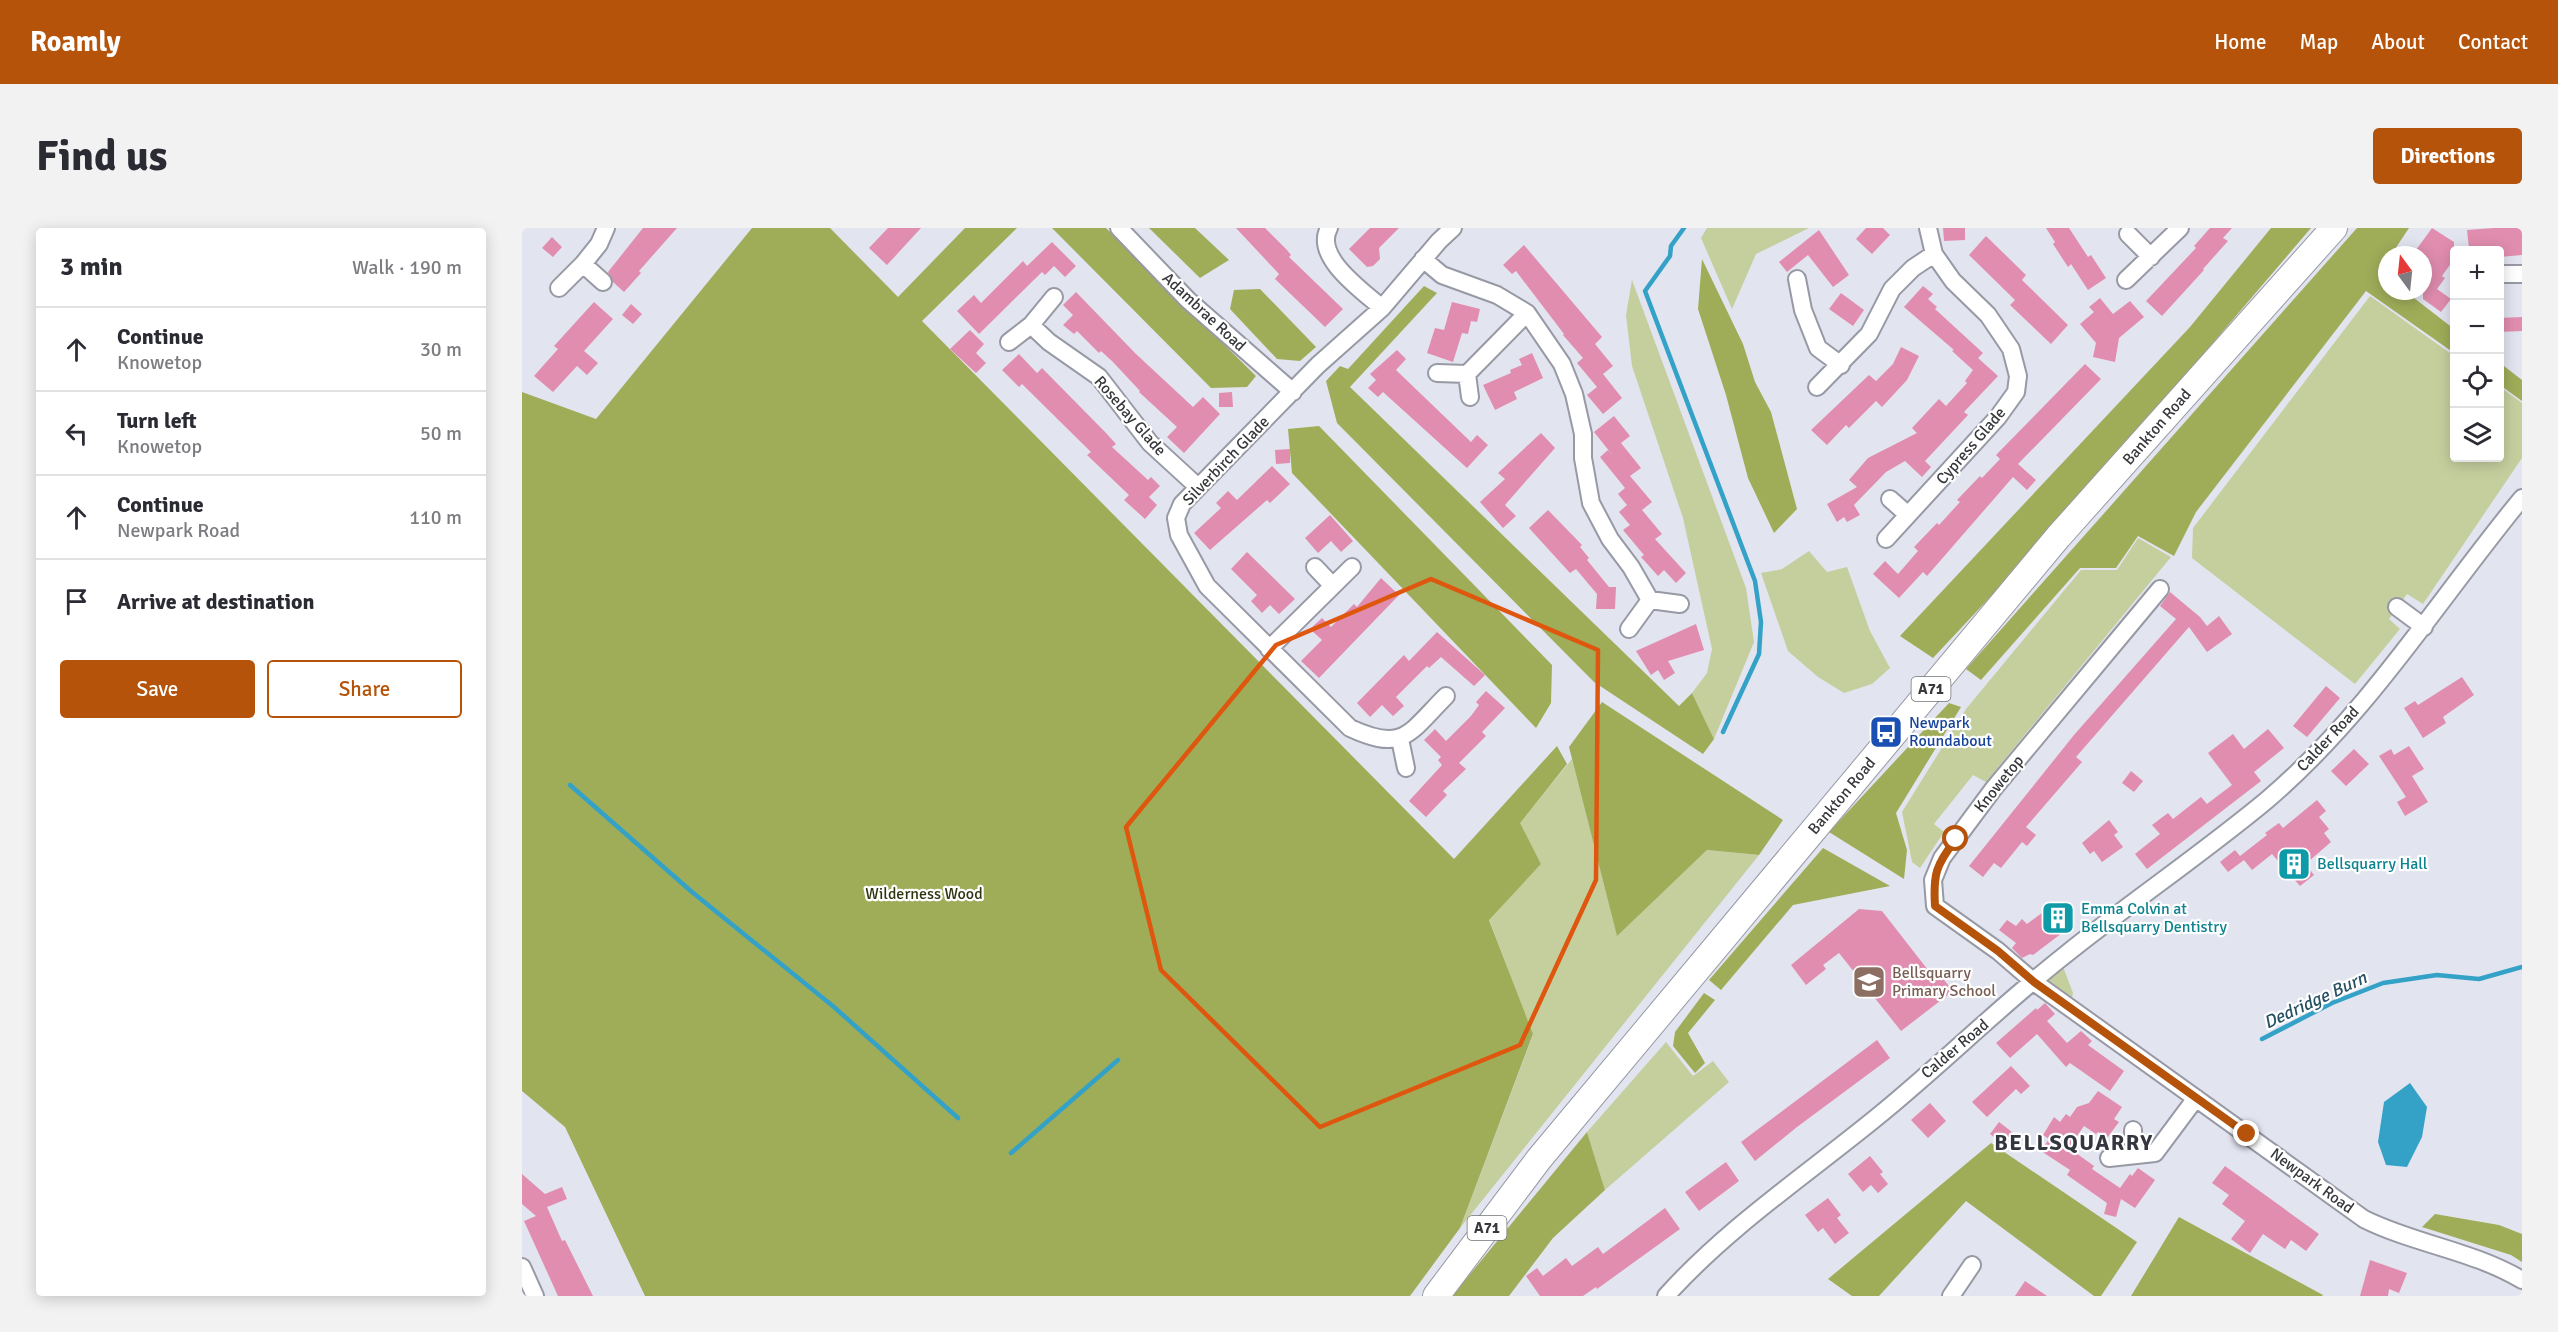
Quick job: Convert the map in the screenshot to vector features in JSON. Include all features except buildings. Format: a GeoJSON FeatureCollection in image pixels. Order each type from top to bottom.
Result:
{"type":"FeatureCollection","features":[{"type":"Feature","properties":{"kind":"main road","name":"Bankton Road"},"geometry":{"type":"LineString","coordinates":[[1436,1296],[1539,1160],[2051,545],[2334,228]]}},
{"type":"Feature","properties":{"kind":"street"},"geometry":{"type":"LineString","coordinates":[[559,288],[599,244],[606,228]]}},
{"type":"Feature","properties":{"kind":"street","name":"Adambrae Road"},"geometry":{"type":"LineString","coordinates":[[1119,228],[1188,300],[1293,392]]}},
{"type":"Feature","properties":{"kind":"street"},"geometry":{"type":"LineString","coordinates":[[1329,228],[1325,243],[1329,255],[1338,267],[1382,308]]}},
{"type":"Feature","properties":{"kind":"street","name":"Silverbirch Glade"},"geometry":{"type":"LineString","coordinates":[[1400,739],[1372,738],[1350,728],[1269,649],[1207,586],[1179,535],[1176,518],[1182,504],[1198,487],[1318,365],[1382,308],[1453,228]]}},
{"type":"Feature","properties":{"kind":"street","name":"Cypress Glade"},"geometry":{"type":"LineString","coordinates":[[1886,539],[1998,417],[2016,392],[2018,376],[2011,349],[1988,315],[1953,281],[1934,254],[1928,228]]}},
{"type":"Feature","properties":{"kind":"street"},"geometry":{"type":"LineString","coordinates":[[2126,280],[2180,228]]}},
{"type":"Feature","properties":{"kind":"street"},"geometry":{"type":"LineString","coordinates":[[2128,234],[2151,257]]}},
{"type":"Feature","properties":{"kind":"street"},"geometry":{"type":"LineString","coordinates":[[1817,387],[1869,334],[1892,289],[1913,268],[1934,254]]}},
{"type":"Feature","properties":{"kind":"street"},"geometry":{"type":"LineString","coordinates":[[1423,260],[1442,275],[1497,295],[1527,313],[1562,364],[1574,394],[1583,434],[1583,458],[1591,503],[1610,539],[1631,567],[1650,600]]}},
{"type":"Feature","properties":{"kind":"street"},"geometry":{"type":"LineString","coordinates":[[583,264],[603,282]]}},
{"type":"Feature","properties":{"kind":"street"},"geometry":{"type":"LineString","coordinates":[[2504,274],[2522,274]]}},
{"type":"Feature","properties":{"kind":"street"},"geometry":{"type":"LineString","coordinates":[[1797,279],[1803,310],[1818,348],[1841,365]]}},
{"type":"Feature","properties":{"kind":"street"},"geometry":{"type":"LineString","coordinates":[[1009,342],[1031,325],[1054,297]]}},
{"type":"Feature","properties":{"kind":"street"},"geometry":{"type":"LineString","coordinates":[[1437,373],[1467,374],[1527,313]]}},
{"type":"Feature","properties":{"kind":"street","name":"Rosebay Glade"},"geometry":{"type":"LineString","coordinates":[[1031,325],[1048,342],[1099,377],[1150,443],[1198,487]]}},
{"type":"Feature","properties":{"kind":"street"},"geometry":{"type":"LineString","coordinates":[[1467,374],[1470,397]]}},
{"type":"Feature","properties":{"kind":"street","name":"Calder Road"},"geometry":{"type":"LineString","coordinates":[[1666,1296],[1705,1255],[1881,1114],[2063,956],[2275,792],[2307,762],[2370,694],[2522,498]]}},
{"type":"Feature","properties":{"kind":"street"},"geometry":{"type":"LineString","coordinates":[[1890,500],[1908,515]]}},
{"type":"Feature","properties":{"kind":"street"},"geometry":{"type":"LineString","coordinates":[[1315,567],[1332,585]]}},
{"type":"Feature","properties":{"kind":"street"},"geometry":{"type":"LineString","coordinates":[[1269,649],[1352,567]]}},
{"type":"Feature","properties":{"kind":"street","name":"Knowetop"},"geometry":{"type":"LineString","coordinates":[[2034,982],[1998,951],[1935,906],[1933,880],[1942,858],[1994,788],[2120,629],[2160,589]]}},
{"type":"Feature","properties":{"kind":"street"},"geometry":{"type":"LineString","coordinates":[[1650,600],[1680,604]]}},
{"type":"Feature","properties":{"kind":"street"},"geometry":{"type":"LineString","coordinates":[[1629,629],[1650,600]]}},
{"type":"Feature","properties":{"kind":"street"},"geometry":{"type":"LineString","coordinates":[[2397,607],[2424,627]]}},
{"type":"Feature","properties":{"kind":"street"},"geometry":{"type":"LineString","coordinates":[[1406,768],[1400,739],[1446,696]]}},
{"type":"Feature","properties":{"kind":"street","name":"Newpark Road"},"geometry":{"type":"LineString","coordinates":[[2034,982],[2364,1219],[2391,1232],[2503,1268],[2522,1280]]}},
{"type":"Feature","properties":{"kind":"street"},"geometry":{"type":"LineString","coordinates":[[2109,1158],[2155,1153],[2196,1098]]}},
{"type":"Feature","properties":{"kind":"street"},"geometry":{"type":"LineString","coordinates":[[2133,1131],[2134,1155]]}},
{"type":"Feature","properties":{"kind":"street"},"geometry":{"type":"LineString","coordinates":[[1951,1296],[1972,1264]]}},
{"type":"Feature","properties":{"kind":"street"},"geometry":{"type":"LineString","coordinates":[[522,1267],[535,1296]]}},
{"type":"Feature","properties":{"kind":"highlighted area"},"geometry":{"type":"Polygon","coordinates":[[[1431,579],[1598,650],[1596,880],[1520,1045],[1320,1127],[1161,970],[1126,827],[1276,645],[1431,579]]]}},
{"type":"Feature","properties":{"kind":"green space","name":"Wilderness Wood"},"geometry":{"type":"Polygon","coordinates":[[[752,228],[830,228],[898,297],[965,228],[1017,228],[922,321],[1454,859],[1557,746],[1567,764],[1520,823],[1541,864],[1489,920],[1533,1034],[1460,1228],[1410,1296],[645,1296],[565,1127],[522,1091],[522,392],[596,419],[752,228]]]}},
{"type":"Feature","properties":{"kind":"green space"},"geometry":{"type":"Polygon","coordinates":[[[1052,228],[1106,228],[1256,376],[1247,387],[1211,388],[1052,228]]]}},
{"type":"Feature","properties":{"kind":"green space"},"geometry":{"type":"Polygon","coordinates":[[[1149,228],[1195,228],[1229,260],[1200,278],[1149,228]]]}},
{"type":"Feature","properties":{"kind":"green space"},"geometry":{"type":"Polygon","coordinates":[[[1707,228],[1809,228],[1756,254],[1732,309],[1701,238],[1707,228]]]}},
{"type":"Feature","properties":{"kind":"green space"},"geometry":{"type":"Polygon","coordinates":[[[2271,228],[2311,228],[2053,530],[1933,658],[1900,636],[2190,327],[2271,228]]]}},
{"type":"Feature","properties":{"kind":"green space"},"geometry":{"type":"Polygon","coordinates":[[[2357,228],[2409,228],[2397,246],[2378,246],[2378,299],[2366,291],[2196,512],[2174,556],[2138,536],[2116,568],[2080,568],[1981,680],[1966,669],[2357,228]]]}},
{"type":"Feature","properties":{"kind":"green space"},"geometry":{"type":"Polygon","coordinates":[[[1702,259],[1743,344],[1755,382],[1771,412],[1797,509],[1774,533],[1748,478],[1726,395],[1698,309],[1702,259]]]}},
{"type":"Feature","properties":{"kind":"green space"},"geometry":{"type":"Polygon","coordinates":[[[1632,280],[1746,588],[1754,642],[1714,739],[1692,693],[1707,673],[1712,649],[1683,518],[1632,366],[1626,315],[1632,280]]]}},
{"type":"Feature","properties":{"kind":"green space"},"geometry":{"type":"Polygon","coordinates":[[[1424,286],[1437,293],[1350,387],[1679,706],[1692,693],[1714,739],[1703,754],[1594,682],[1337,423],[1326,381],[1340,366],[1348,369],[1424,286]]]}},
{"type":"Feature","properties":{"kind":"green space"},"geometry":{"type":"Polygon","coordinates":[[[1260,289],[1316,347],[1300,361],[1277,359],[1230,309],[1234,290],[1260,289]]]}},
{"type":"Feature","properties":{"kind":"green space"},"geometry":{"type":"Polygon","coordinates":[[[2370,296],[2450,353],[2450,462],[2504,462],[2504,390],[2522,403],[2522,458],[2423,604],[2407,594],[2389,619],[2400,629],[2355,684],[2192,558],[2193,528],[2370,296]]]}},
{"type":"Feature","properties":{"kind":"green space"},"geometry":{"type":"Polygon","coordinates":[[[2379,300],[2417,300],[2450,326],[2450,350],[2379,300]]]}},
{"type":"Feature","properties":{"kind":"green space"},"geometry":{"type":"Polygon","coordinates":[[[2504,366],[2522,380],[2522,401],[2504,388],[2504,366]]]}},
{"type":"Feature","properties":{"kind":"green space"},"geometry":{"type":"Polygon","coordinates":[[[1319,426],[1552,665],[1551,703],[1536,728],[1292,473],[1288,429],[1319,426]]]}},
{"type":"Feature","properties":{"kind":"green space"},"geometry":{"type":"Polygon","coordinates":[[[2138,538],[2171,557],[1986,782],[1973,775],[1934,824],[1944,832],[1920,868],[1912,862],[1902,812],[1966,709],[2081,570],[2117,570],[2138,538]]]}},
{"type":"Feature","properties":{"kind":"green space"},"geometry":{"type":"Polygon","coordinates":[[[1809,551],[1827,572],[1847,567],[1870,631],[1890,668],[1872,684],[1844,693],[1818,677],[1788,651],[1761,573],[1782,569],[1809,551]]]}},
{"type":"Feature","properties":{"kind":"green space"},"geometry":{"type":"Polygon","coordinates":[[[1602,702],[1783,820],[1759,855],[1707,850],[1617,936],[1569,747],[1602,702]]]}},
{"type":"Feature","properties":{"kind":"green space"},"geometry":{"type":"Polygon","coordinates":[[[1949,703],[1961,707],[1896,813],[1907,850],[1904,879],[1829,832],[1949,703]]]}},
{"type":"Feature","properties":{"kind":"green space"},"geometry":{"type":"Polygon","coordinates":[[[1572,759],[1617,935],[1707,850],[1759,855],[1460,1228],[1533,1035],[1489,919],[1541,864],[1519,823],[1572,759]]]}},
{"type":"Feature","properties":{"kind":"green space"},"geometry":{"type":"Polygon","coordinates":[[[1823,848],[1890,886],[1793,905],[1721,990],[1709,980],[1823,848]]]}},
{"type":"Feature","properties":{"kind":"green space"},"geometry":{"type":"Polygon","coordinates":[[[2062,964],[2073,993],[2071,1002],[2043,981],[2062,964]]]}},
{"type":"Feature","properties":{"kind":"green space"},"geometry":{"type":"Polygon","coordinates":[[[1704,993],[1715,1000],[1688,1033],[1705,1063],[1695,1073],[1673,1046],[1675,1032],[1704,993]]]}},
{"type":"Feature","properties":{"kind":"green space"},"geometry":{"type":"Polygon","coordinates":[[[1666,1042],[1693,1076],[1713,1061],[1729,1082],[1605,1190],[1587,1132],[1666,1042]]]}},
{"type":"Feature","properties":{"kind":"green space"},"geometry":{"type":"Polygon","coordinates":[[[1587,1132],[1605,1190],[1553,1238],[1509,1296],[1452,1296],[1587,1132]]]}},
{"type":"Feature","properties":{"kind":"green space"},"geometry":{"type":"Polygon","coordinates":[[[1991,1143],[2137,1242],[2101,1296],[2094,1296],[1966,1201],[1879,1296],[1852,1296],[1828,1279],[1991,1143]]]}},
{"type":"Feature","properties":{"kind":"green space"},"geometry":{"type":"Polygon","coordinates":[[[2435,1214],[2499,1225],[2522,1234],[2522,1262],[2511,1255],[2422,1227],[2435,1214]]]}},
{"type":"Feature","properties":{"kind":"green space"},"geometry":{"type":"Polygon","coordinates":[[[2179,1217],[2323,1295],[2131,1296],[2179,1217]]]}},
{"type":"Feature","properties":{"kind":"water"},"geometry":{"type":"Polygon","coordinates":[[[2410,1083],[2427,1107],[2422,1137],[2407,1167],[2386,1165],[2378,1142],[2384,1102],[2410,1083]]]}},
{"type":"Feature","properties":{"kind":"waterway"},"geometry":{"type":"LineString","coordinates":[[1684,228],[1671,246],[1670,256],[1645,291],[1755,581],[1761,622],[1759,654],[1723,732]]}},
{"type":"Feature","properties":{"kind":"waterway"},"geometry":{"type":"LineString","coordinates":[[570,785],[692,892],[834,1007],[958,1118]]}},
{"type":"Feature","properties":{"kind":"waterway","name":"Dedridge Burn"},"geometry":{"type":"LineString","coordinates":[[2262,1039],[2332,1003],[2383,983],[2437,975],[2479,979],[2522,967]]}},
{"type":"Feature","properties":{"kind":"waterway"},"geometry":{"type":"LineString","coordinates":[[1011,1153],[1118,1060]]}},
{"type":"Feature","properties":{"kind":"place","name":"Newpark Roundabout"},"geometry":{"type":"Point","coordinates":[1886,732]}},
{"type":"Feature","properties":{"kind":"place","name":"Bellsquarry Hall"},"geometry":{"type":"Point","coordinates":[2294,864]}},
{"type":"Feature","properties":{"kind":"place","name":"Emma Colvin at Bellsquarry Dentistry"},"geometry":{"type":"Point","coordinates":[2058,918]}},
{"type":"Feature","properties":{"kind":"place","name":"Bellsquarry Primary School"},"geometry":{"type":"Point","coordinates":[1869,982]}},
{"type":"Feature","properties":{"kind":"district","name":"BELLSQUARRY"},"geometry":{"type":"Point","coordinates":[2074,1142]}},
{"type":"Feature","properties":{"kind":"route"},"geometry":{"type":"LineString","coordinates":[[1956,839],[1942,858],[1933,880],[1935,906],[1998,951],[2034,982],[2247,1134]]}}]}
